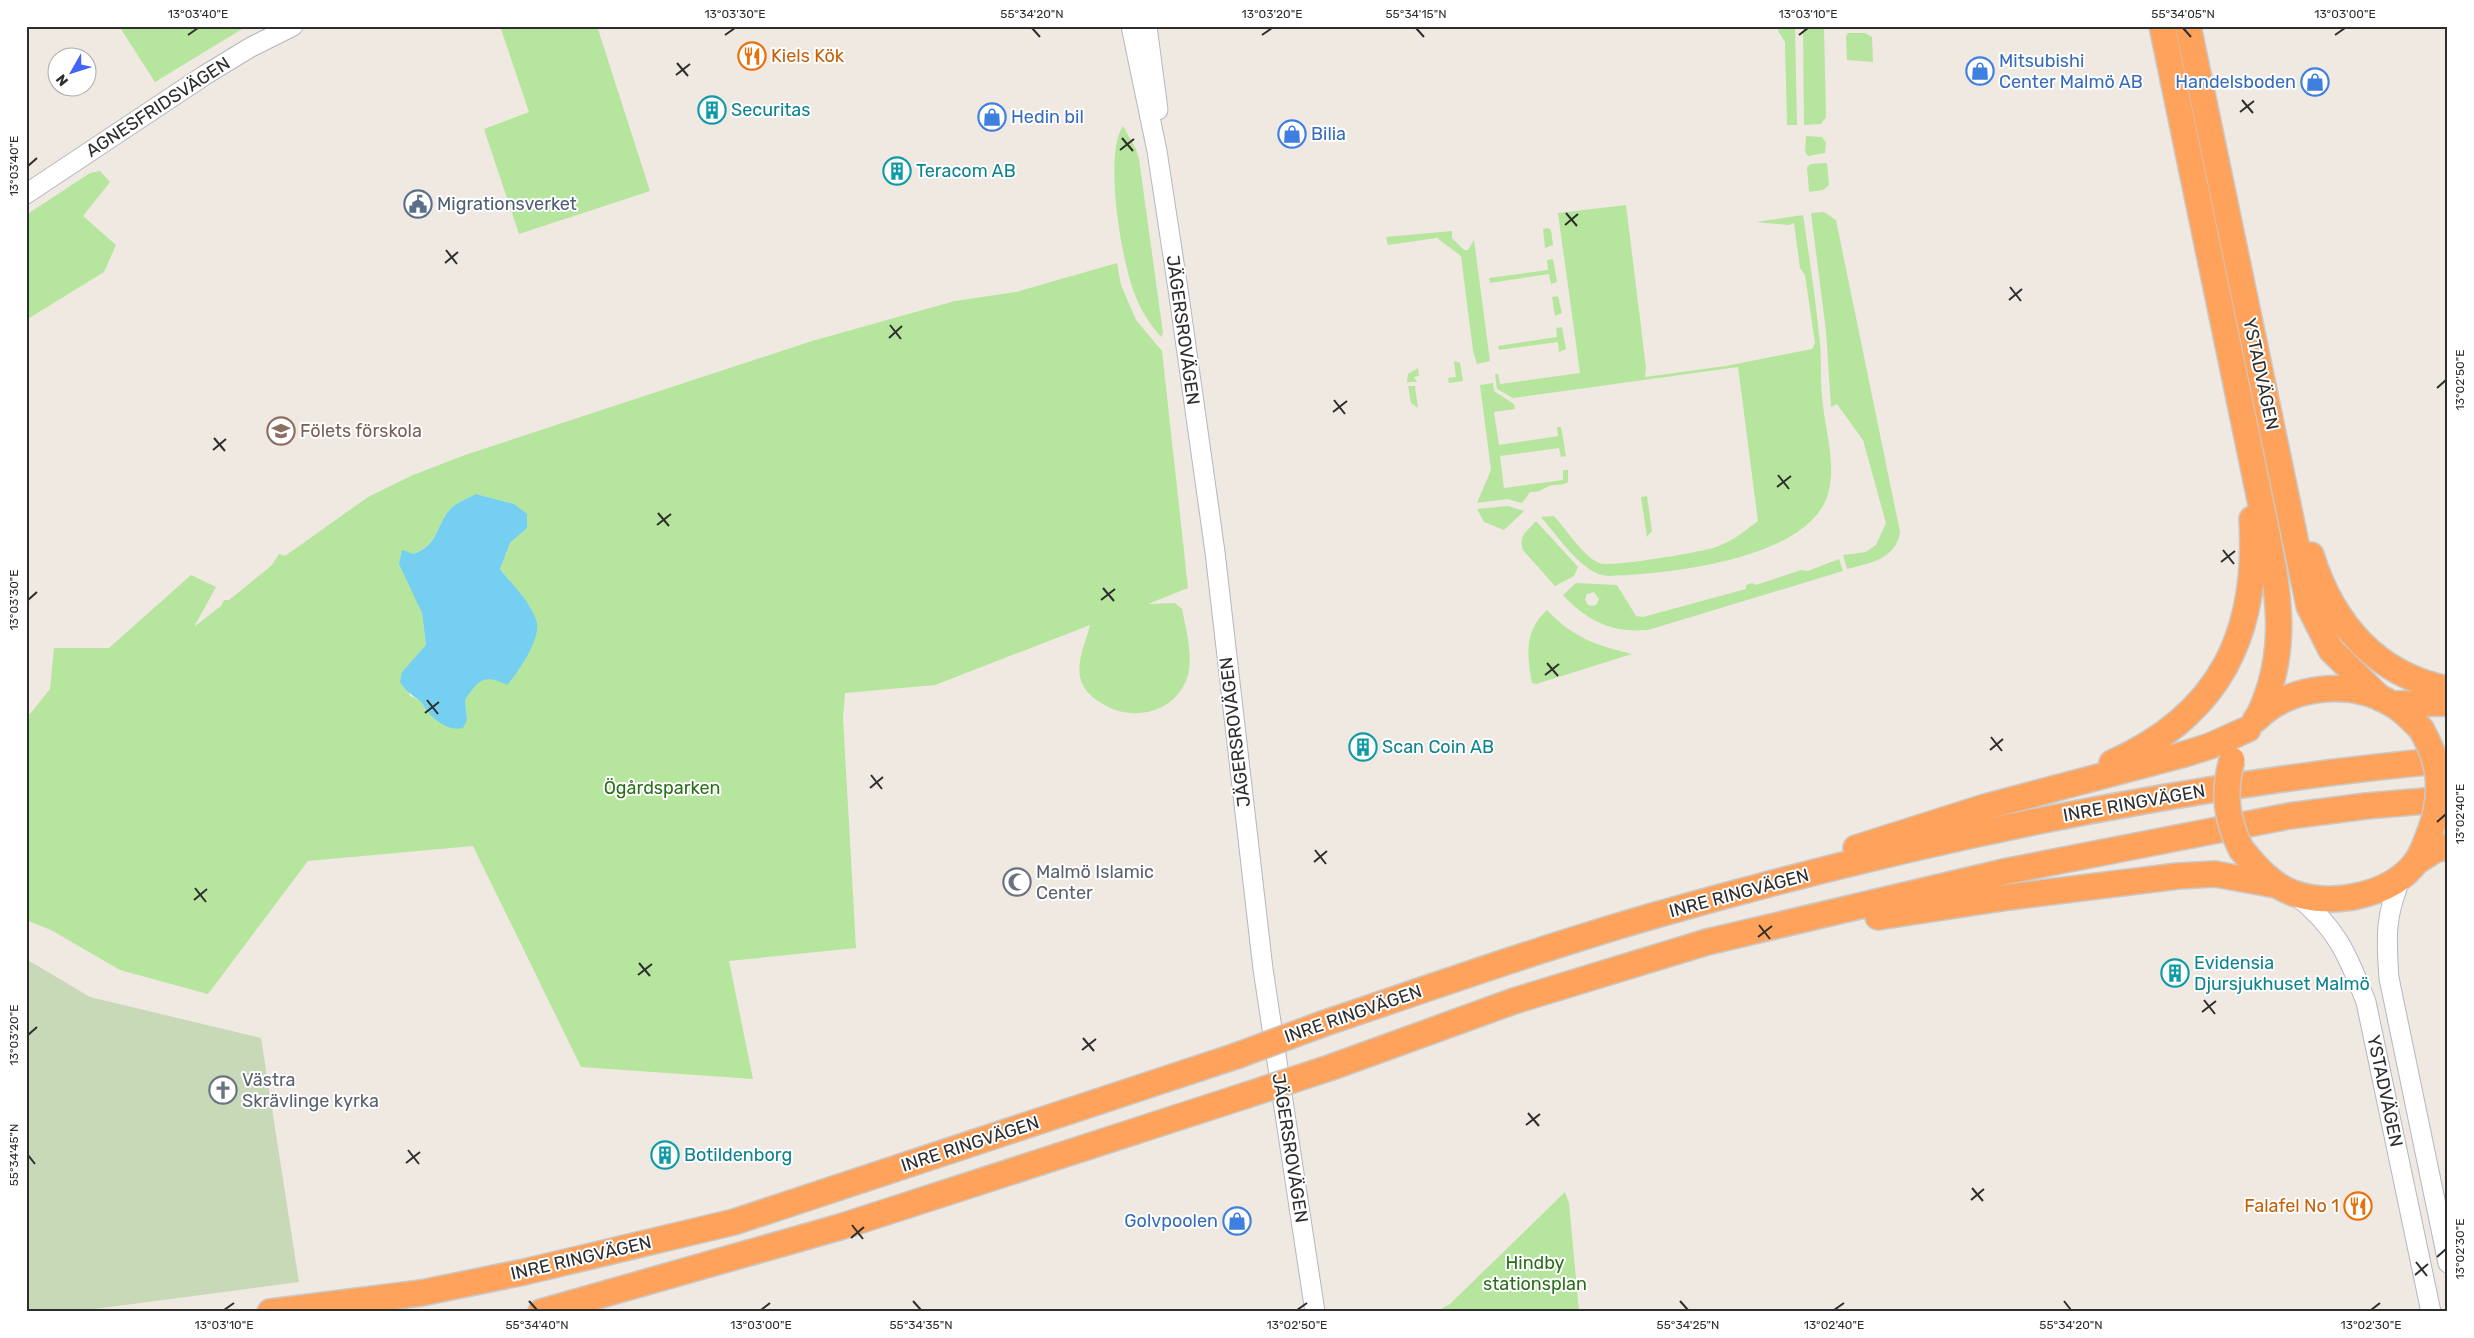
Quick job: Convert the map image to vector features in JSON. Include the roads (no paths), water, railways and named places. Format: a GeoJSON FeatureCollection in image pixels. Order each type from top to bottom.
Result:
{"type":"FeatureCollection","features":[{"type":"Feature","properties":{"kind":"highway","name":"YSTADVÄGEN"},"geometry":{"type":"LineString","coordinates":[[2162,26],[2270,548],[2280,610],[2280,640],[2277,662],[2253,723]]}},
{"type":"Feature","properties":{"kind":"highway","name":"YSTADVÄGEN"},"geometry":{"type":"LineString","coordinates":[[2188,26],[2310,606],[2331,650],[2386,701],[2421,729],[2432,748],[2439,773],[2440,789],[2434,820],[2409,869]]}},
{"type":"Feature","properties":{"kind":"highway"},"geometry":{"type":"LineString","coordinates":[[2013,800],[2086,774],[2135,753],[2183,720],[2214,686],[2233,653],[2247,602],[2254,548],[2252,461]]}},
{"type":"Feature","properties":{"kind":"highway"},"geometry":{"type":"LineString","coordinates":[[2280,469],[2300,512],[2316,570],[2326,595],[2341,621],[2357,640],[2386,666],[2417,680],[2448,689]]}},
{"type":"Feature","properties":{"kind":"highway"},"geometry":{"type":"LineString","coordinates":[[1657,915],[1904,832],[2210,746],[2253,723],[2285,698],[2324,688],[2343,688],[2386,701],[2448,703]]}},
{"type":"Feature","properties":{"kind":"highway"},"geometry":{"type":"LineString","coordinates":[[2253,723],[2238,745],[2232,760],[2226,792],[2227,810],[2241,849],[2284,889]]}},
{"type":"Feature","properties":{"kind":"highway","name":"INRE RINGVÄGEN"},"geometry":{"type":"LineString","coordinates":[[270,1312],[421,1293],[524,1272],[734,1222],[1236,1056],[1325,1023],[1514,959],[1657,915],[1939,842],[2055,817],[2197,792],[2360,768],[2448,760]]}},
{"type":"Feature","properties":{"kind":"highway"},"geometry":{"type":"LineString","coordinates":[[540,1312],[840,1227],[1332,1067],[1514,1001],[1707,942],[2008,871],[2279,818],[2366,806],[2448,799]]}},
{"type":"Feature","properties":{"kind":"highway"},"geometry":{"type":"LineString","coordinates":[[1707,942],[2009,896],[2178,876],[2215,874],[2284,889],[2311,898],[2341,898],[2364,894],[2409,869],[2435,850],[2448,846]]}},
{"type":"Feature","properties":{"kind":"street","name":"AGNESFRIDSVÄGEN"},"geometry":{"type":"LineString","coordinates":[[26,194],[205,74],[251,47],[293,26]]}},
{"type":"Feature","properties":{"kind":"street","name":"JÄGERSROVÄGEN"},"geometry":{"type":"LineString","coordinates":[[1130,26],[1158,151],[1215,552],[1263,969],[1315,1312]]}},
{"type":"Feature","properties":{"kind":"street","name":"JÄGERSROVÄGEN"},"geometry":{"type":"LineString","coordinates":[[1147,26],[1158,102],[1158,151]]}},
{"type":"Feature","properties":{"kind":"street","name":"YSTADVÄGEN"},"geometry":{"type":"LineString","coordinates":[[2409,869],[2388,914],[2386,932],[2389,978],[2448,1263]]}},
{"type":"Feature","properties":{"kind":"street","name":"YSTADVÄGEN"},"geometry":{"type":"LineString","coordinates":[[2284,889],[2326,921],[2349,959],[2366,1002],[2431,1312]]}},
{"type":"Feature","properties":{"kind":"water"},"geometry":{"type":"Polygon","coordinates":[[[476,494],[514,504],[527,514],[527,528],[510,543],[500,569],[531,608],[537,623],[537,630],[532,647],[517,673],[507,685],[487,679],[474,687],[465,700],[467,720],[463,728],[458,729],[444,725],[436,720],[400,682],[402,672],[426,645],[422,613],[399,564],[402,550],[414,554],[427,547],[451,508],[476,494]]]}},
{"type":"Feature","properties":{"kind":"place","name":"Kiels Kök"},"geometry":{"type":"Point","coordinates":[752,56]}},
{"type":"Feature","properties":{"kind":"place","name":"Mitsubishi Center Malmö AB"},"geometry":{"type":"Point","coordinates":[1980,71]}},
{"type":"Feature","properties":{"kind":"place","name":"Handelsboden"},"geometry":{"type":"Point","coordinates":[2315,82]}},
{"type":"Feature","properties":{"kind":"place","name":"Securitas"},"geometry":{"type":"Point","coordinates":[712,110]}},
{"type":"Feature","properties":{"kind":"place","name":"Hedin bil"},"geometry":{"type":"Point","coordinates":[992,117]}},
{"type":"Feature","properties":{"kind":"place","name":"Bilia"},"geometry":{"type":"Point","coordinates":[1292,134]}},
{"type":"Feature","properties":{"kind":"place","name":"Teracom AB"},"geometry":{"type":"Point","coordinates":[897,171]}},
{"type":"Feature","properties":{"kind":"place","name":"Migrationsverket"},"geometry":{"type":"Point","coordinates":[418,204]}},
{"type":"Feature","properties":{"kind":"place","name":"Fölets förskola"},"geometry":{"type":"Point","coordinates":[281,431]}},
{"type":"Feature","properties":{"kind":"place","name":"Scan Coin AB"},"geometry":{"type":"Point","coordinates":[1363,747]}},
{"type":"Feature","properties":{"kind":"place","name":"Malmö Islamic Center"},"geometry":{"type":"Point","coordinates":[1017,882]}},
{"type":"Feature","properties":{"kind":"place","name":"Evidensia Djursjukhuset Malmö"},"geometry":{"type":"Point","coordinates":[2175,973]}},
{"type":"Feature","properties":{"kind":"place","name":"Västra Skrävlinge kyrka"},"geometry":{"type":"Point","coordinates":[223,1090]}},
{"type":"Feature","properties":{"kind":"place","name":"Botildenborg"},"geometry":{"type":"Point","coordinates":[665,1155]}},
{"type":"Feature","properties":{"kind":"place","name":"Falafel No 1"},"geometry":{"type":"Point","coordinates":[2358,1206]}},
{"type":"Feature","properties":{"kind":"place","name":"Golvpoolen"},"geometry":{"type":"Point","coordinates":[1237,1221]}},
{"type":"Feature","properties":{"kind":"park label","name":"Ögårdsparken"},"geometry":{"type":"Point","coordinates":[662,788]}},
{"type":"Feature","properties":{"kind":"park label","name":"Hindby stationsplan"},"geometry":{"type":"Point","coordinates":[1535,1273]}}]}
